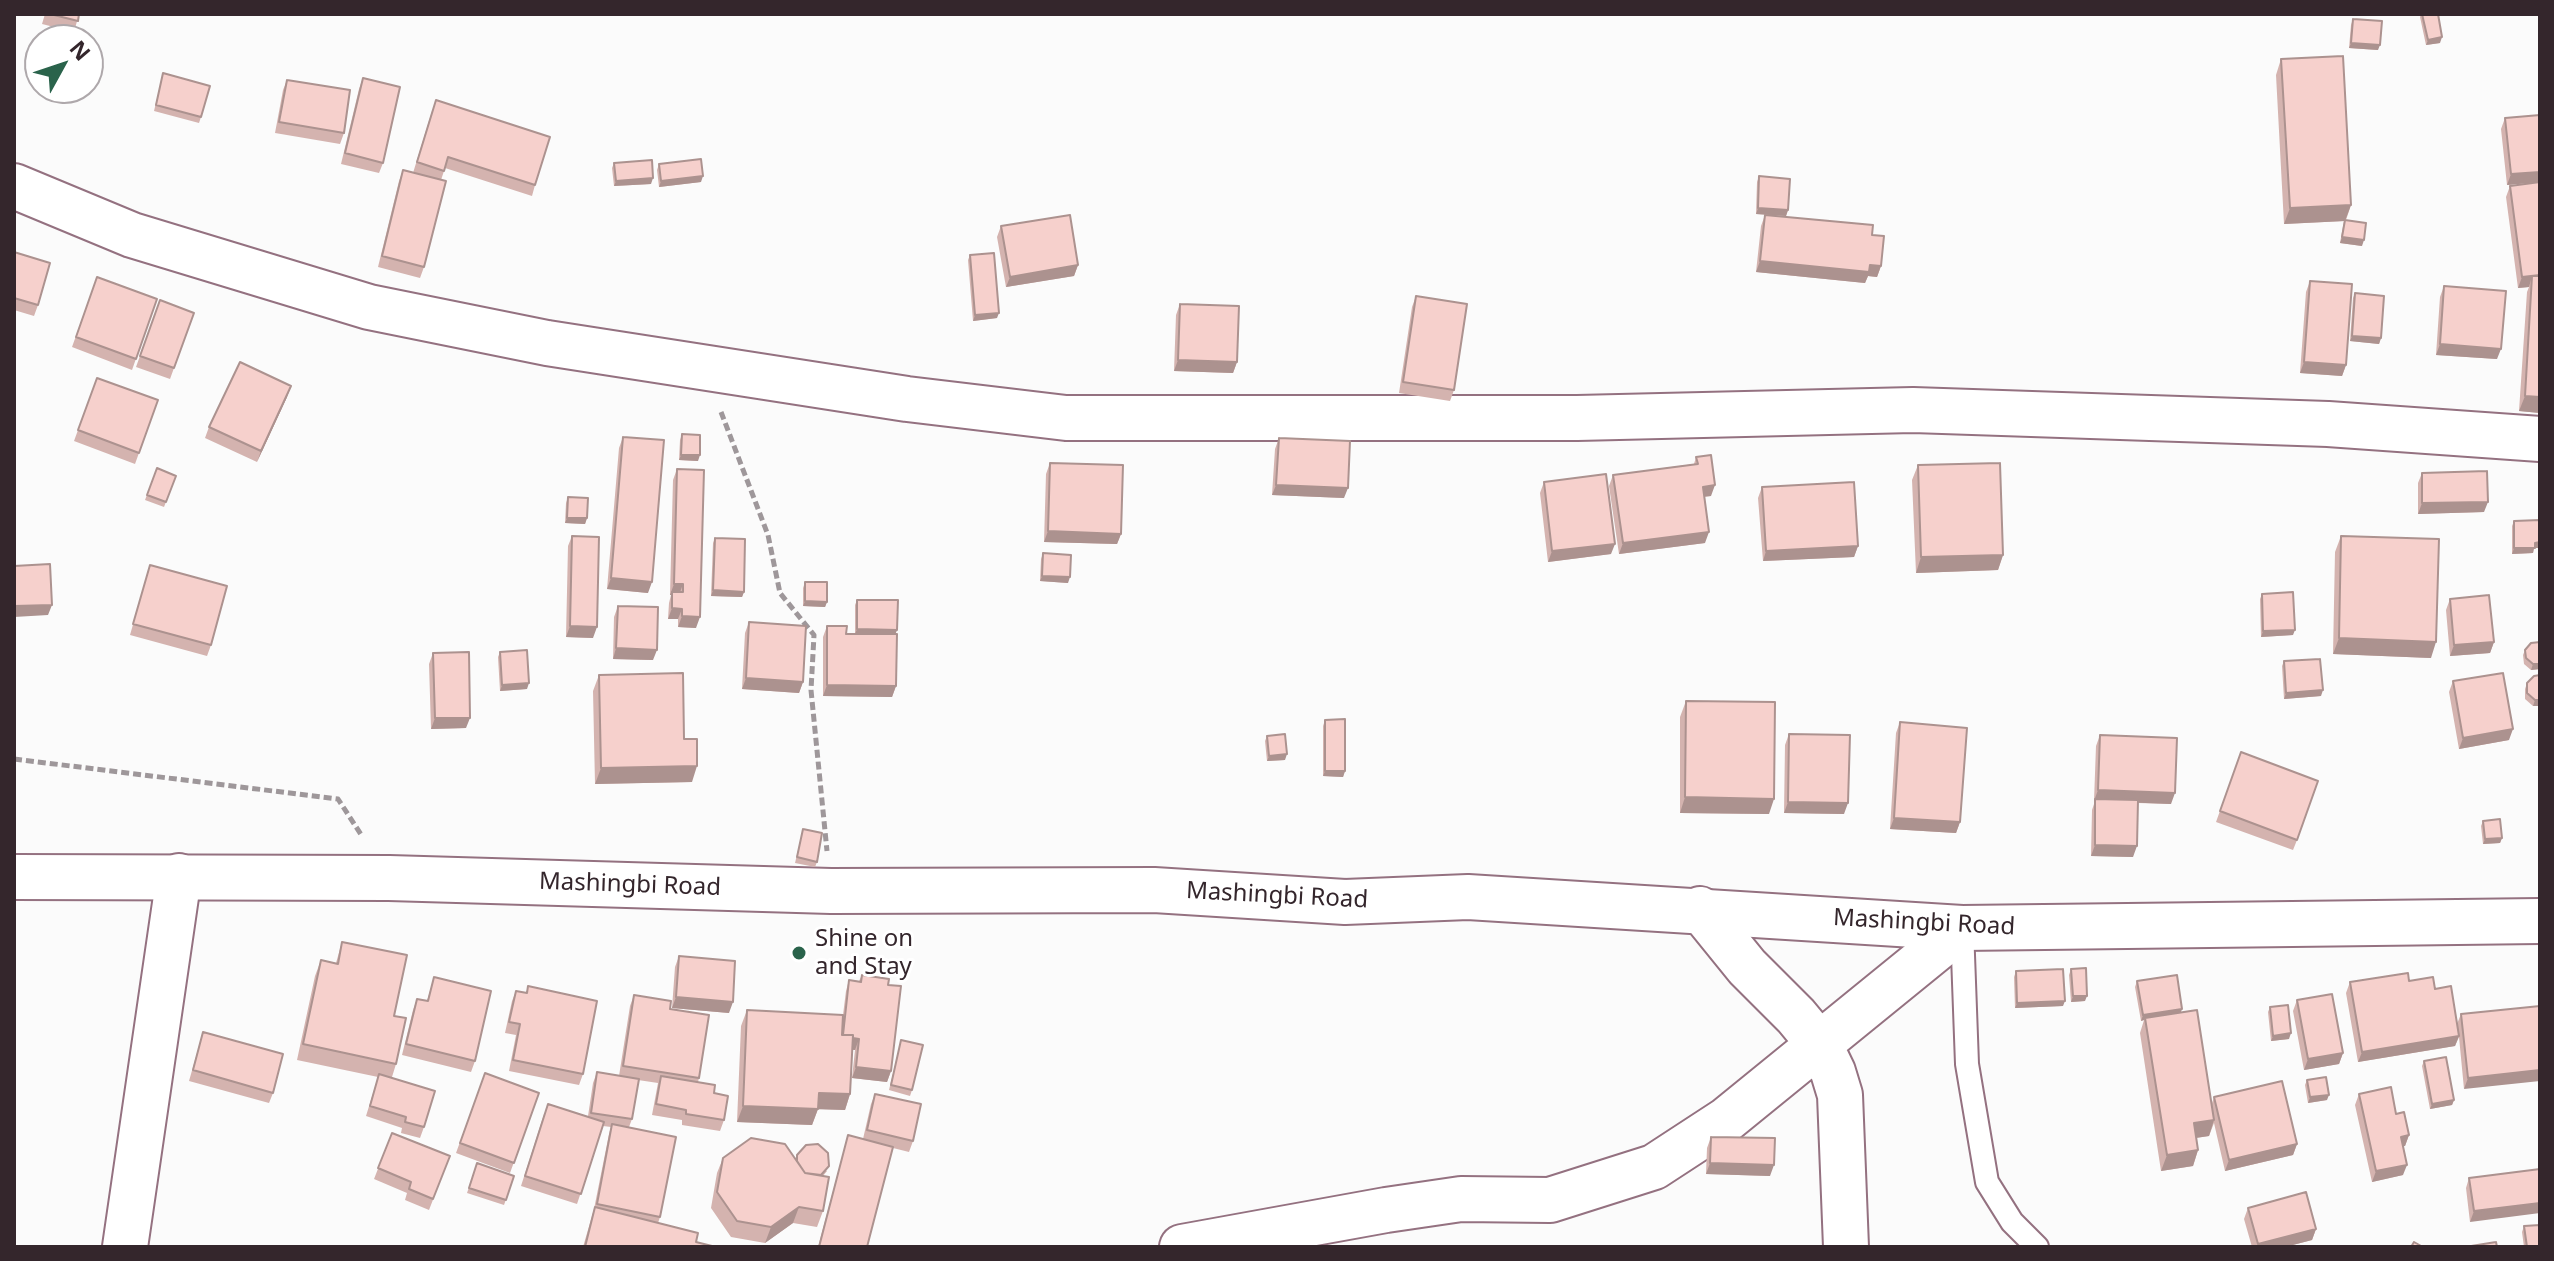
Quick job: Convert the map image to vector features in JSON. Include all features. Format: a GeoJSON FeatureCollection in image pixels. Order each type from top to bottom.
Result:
{"type":"FeatureCollection","features":[{"type":"Feature","properties":{"kind":"street"},"geometry":{"type":"LineString","coordinates":[[14,186],[132,235],[369,307],[547,343],[907,399],[1066,418],[1577,418],[1913,410],[2328,424],[2540,439]]}},
{"type":"Feature","properties":{"kind":"street"},"geometry":{"type":"LineString","coordinates":[[125,1247],[179,876]]}},
{"type":"Feature","properties":{"kind":"street","name":"Mashingbi Road"},"geometry":{"type":"LineString","coordinates":[[14,877],[389,878],[831,891],[1154,890],[1345,902],[1468,897],[1700,909],[1962,928],[2540,921]]}},
{"type":"Feature","properties":{"kind":"street"},"geometry":{"type":"LineString","coordinates":[[1700,909],[1747,967],[1820,1045],[1840,1095],[1846,1247]]}},
{"type":"Feature","properties":{"kind":"street"},"geometry":{"type":"LineString","coordinates":[[1182,1247],[1461,1199],[1550,1200],[1654,1167],[1726,1120],[1820,1045],[1894,980],[1962,928]]}},
{"type":"Feature","properties":{"kind":"lane"},"geometry":{"type":"LineString","coordinates":[[1962,928],[1967,1064],[1987,1182],[2012,1222],[2037,1247]]}},
{"type":"Feature","properties":{"kind":"path"},"geometry":{"type":"LineString","coordinates":[[704,366],[768,535],[780,593],[814,635],[811,690],[831,891]]}},
{"type":"Feature","properties":{"kind":"path"},"geometry":{"type":"LineString","coordinates":[[14,759],[338,799],[389,878]]}},
{"type":"Feature","properties":{"kind":"building"},"geometry":{"type":"Polygon","coordinates":[[[50,14],[79,14],[78,21],[50,14]]]}},
{"type":"Feature","properties":{"kind":"building"},"geometry":{"type":"Polygon","coordinates":[[[2422,14],[2438,14],[2442,37],[2428,40],[2422,14]]]}},
{"type":"Feature","properties":{"kind":"building"},"geometry":{"type":"Polygon","coordinates":[[[2353,19],[2382,21],[2380,45],[2351,43],[2353,19]]]}},
{"type":"Feature","properties":{"kind":"building"},"geometry":{"type":"Polygon","coordinates":[[[2343,56],[2351,205],[2290,208],[2281,59],[2343,56]]]}},
{"type":"Feature","properties":{"kind":"building"},"geometry":{"type":"Polygon","coordinates":[[[163,73],[210,86],[201,117],[156,105],[163,73]]]}},
{"type":"Feature","properties":{"kind":"building"},"geometry":{"type":"Polygon","coordinates":[[[363,78],[400,87],[383,163],[345,153],[363,78]]]}},
{"type":"Feature","properties":{"kind":"building"},"geometry":{"type":"Polygon","coordinates":[[[287,80],[350,90],[344,133],[279,122],[287,80]]]}},
{"type":"Feature","properties":{"kind":"building"},"geometry":{"type":"Polygon","coordinates":[[[436,100],[550,137],[535,185],[448,157],[444,171],[417,162],[436,100]]]}},
{"type":"Feature","properties":{"kind":"building"},"geometry":{"type":"Polygon","coordinates":[[[2540,115],[2540,172],[2511,174],[2505,118],[2540,115]]]}},
{"type":"Feature","properties":{"kind":"building"},"geometry":{"type":"Polygon","coordinates":[[[701,159],[703,176],[661,181],[659,164],[701,159]]]}},
{"type":"Feature","properties":{"kind":"building"},"geometry":{"type":"Polygon","coordinates":[[[652,160],[653,178],[616,181],[614,163],[652,160]]]}},
{"type":"Feature","properties":{"kind":"building"},"geometry":{"type":"Polygon","coordinates":[[[403,170],[446,181],[424,267],[382,256],[403,170]]]}},
{"type":"Feature","properties":{"kind":"building"},"geometry":{"type":"Polygon","coordinates":[[[1759,176],[1790,179],[1788,210],[1758,208],[1759,176]]]}},
{"type":"Feature","properties":{"kind":"building"},"geometry":{"type":"Polygon","coordinates":[[[2540,182],[2540,275],[2522,277],[2510,186],[2540,182]]]}},
{"type":"Feature","properties":{"kind":"building"},"geometry":{"type":"Polygon","coordinates":[[[1070,215],[1078,265],[1010,277],[1001,226],[1070,215]]]}},
{"type":"Feature","properties":{"kind":"building"},"geometry":{"type":"Polygon","coordinates":[[[1765,215],[1873,225],[1872,235],[1884,236],[1881,266],[1870,265],[1869,272],[1760,261],[1765,215]]]}},
{"type":"Feature","properties":{"kind":"building"},"geometry":{"type":"Polygon","coordinates":[[[2345,220],[2366,223],[2364,240],[2342,237],[2345,220]]]}},
{"type":"Feature","properties":{"kind":"building"},"geometry":{"type":"Polygon","coordinates":[[[14,252],[50,263],[38,305],[14,298],[14,252]]]}},
{"type":"Feature","properties":{"kind":"building"},"geometry":{"type":"Polygon","coordinates":[[[994,253],[999,313],[975,315],[970,255],[994,253]]]}},
{"type":"Feature","properties":{"kind":"building"},"geometry":{"type":"Polygon","coordinates":[[[2532,276],[2540,276],[2540,397],[2525,396],[2532,276]]]}},
{"type":"Feature","properties":{"kind":"building"},"geometry":{"type":"Polygon","coordinates":[[[97,277],[157,299],[136,359],[76,337],[97,277]]]}},
{"type":"Feature","properties":{"kind":"building"},"geometry":{"type":"Polygon","coordinates":[[[2310,281],[2352,284],[2346,365],[2304,362],[2310,281]]]}},
{"type":"Feature","properties":{"kind":"building"},"geometry":{"type":"Polygon","coordinates":[[[2444,286],[2506,291],[2501,349],[2440,344],[2444,286]]]}},
{"type":"Feature","properties":{"kind":"building"},"geometry":{"type":"Polygon","coordinates":[[[2355,293],[2384,296],[2381,338],[2352,336],[2355,293]]]}},
{"type":"Feature","properties":{"kind":"building"},"geometry":{"type":"Polygon","coordinates":[[[1416,296],[1467,304],[1454,390],[1403,382],[1416,296]]]}},
{"type":"Feature","properties":{"kind":"building"},"geometry":{"type":"Polygon","coordinates":[[[160,300],[194,313],[174,368],[140,356],[160,300]]]}},
{"type":"Feature","properties":{"kind":"building"},"geometry":{"type":"Polygon","coordinates":[[[1180,304],[1239,306],[1237,362],[1178,360],[1180,304]]]}},
{"type":"Feature","properties":{"kind":"building"},"geometry":{"type":"Polygon","coordinates":[[[240,362],[291,386],[261,451],[209,427],[240,362]]]}},
{"type":"Feature","properties":{"kind":"building"},"geometry":{"type":"Polygon","coordinates":[[[97,378],[158,400],[139,453],[78,430],[97,378]]]}},
{"type":"Feature","properties":{"kind":"building"},"geometry":{"type":"Polygon","coordinates":[[[682,434],[700,435],[700,455],[681,455],[682,434]]]}},
{"type":"Feature","properties":{"kind":"building"},"geometry":{"type":"Polygon","coordinates":[[[623,437],[664,440],[652,582],[611,578],[623,437]]]}},
{"type":"Feature","properties":{"kind":"building"},"geometry":{"type":"Polygon","coordinates":[[[1279,438],[1350,441],[1348,488],[1276,485],[1279,438]]]}},
{"type":"Feature","properties":{"kind":"building"},"geometry":{"type":"Polygon","coordinates":[[[1711,455],[1715,485],[1703,487],[1709,532],[1623,543],[1613,475],[1698,464],[1696,457],[1711,455]]]}},
{"type":"Feature","properties":{"kind":"building"},"geometry":{"type":"Polygon","coordinates":[[[1050,463],[1123,465],[1121,534],[1048,531],[1050,463]]]}},
{"type":"Feature","properties":{"kind":"building"},"geometry":{"type":"Polygon","coordinates":[[[2000,463],[2003,555],[1921,557],[1918,465],[2000,463]]]}},
{"type":"Feature","properties":{"kind":"building"},"geometry":{"type":"Polygon","coordinates":[[[157,468],[176,476],[166,502],[147,495],[157,468]]]}},
{"type":"Feature","properties":{"kind":"building"},"geometry":{"type":"Polygon","coordinates":[[[677,469],[704,470],[700,617],[682,616],[682,609],[672,608],[672,592],[683,592],[683,584],[674,584],[677,469]]]}},
{"type":"Feature","properties":{"kind":"building"},"geometry":{"type":"Polygon","coordinates":[[[2487,471],[2488,502],[2422,503],[2422,473],[2487,471]]]}},
{"type":"Feature","properties":{"kind":"building"},"geometry":{"type":"Polygon","coordinates":[[[1606,474],[1615,544],[1552,551],[1544,482],[1606,474]]]}},
{"type":"Feature","properties":{"kind":"building"},"geometry":{"type":"Polygon","coordinates":[[[1854,482],[1858,546],[1766,551],[1762,487],[1854,482]]]}},
{"type":"Feature","properties":{"kind":"building"},"geometry":{"type":"Polygon","coordinates":[[[568,497],[588,498],[587,518],[567,518],[568,497]]]}},
{"type":"Feature","properties":{"kind":"building"},"geometry":{"type":"Polygon","coordinates":[[[2540,520],[2540,542],[2535,543],[2535,548],[2514,548],[2514,521],[2540,520]]]}},
{"type":"Feature","properties":{"kind":"building"},"geometry":{"type":"Polygon","coordinates":[[[572,536],[599,537],[597,627],[570,626],[572,536]]]}},
{"type":"Feature","properties":{"kind":"building"},"geometry":{"type":"Polygon","coordinates":[[[2341,536],[2439,539],[2436,642],[2339,638],[2341,536]]]}},
{"type":"Feature","properties":{"kind":"building"},"geometry":{"type":"Polygon","coordinates":[[[715,538],[745,539],[744,592],[713,590],[715,538]]]}},
{"type":"Feature","properties":{"kind":"building"},"geometry":{"type":"Polygon","coordinates":[[[1043,553],[1071,555],[1070,577],[1042,576],[1043,553]]]}},
{"type":"Feature","properties":{"kind":"building"},"geometry":{"type":"Polygon","coordinates":[[[50,564],[52,605],[14,606],[14,566],[50,564]]]}},
{"type":"Feature","properties":{"kind":"building"},"geometry":{"type":"Polygon","coordinates":[[[150,565],[227,586],[211,645],[133,624],[150,565]]]}},
{"type":"Feature","properties":{"kind":"building"},"geometry":{"type":"Polygon","coordinates":[[[805,582],[827,582],[827,602],[805,601],[805,582]]]}},
{"type":"Feature","properties":{"kind":"building"},"geometry":{"type":"Polygon","coordinates":[[[2293,592],[2295,630],[2263,631],[2262,594],[2293,592]]]}},
{"type":"Feature","properties":{"kind":"building"},"geometry":{"type":"Polygon","coordinates":[[[2489,595],[2494,642],[2454,645],[2450,599],[2489,595]]]}},
{"type":"Feature","properties":{"kind":"building"},"geometry":{"type":"Polygon","coordinates":[[[857,600],[898,600],[897,630],[857,629],[857,600]]]}},
{"type":"Feature","properties":{"kind":"building"},"geometry":{"type":"Polygon","coordinates":[[[618,606],[658,607],[657,650],[616,648],[618,606]]]}},
{"type":"Feature","properties":{"kind":"building"},"geometry":{"type":"Polygon","coordinates":[[[749,622],[806,626],[803,682],[746,678],[749,622]]]}},
{"type":"Feature","properties":{"kind":"building"},"geometry":{"type":"Polygon","coordinates":[[[827,626],[847,626],[846,634],[897,634],[896,686],[827,685],[827,626]]]}},
{"type":"Feature","properties":{"kind":"building"},"geometry":{"type":"Polygon","coordinates":[[[2540,642],[2540,664],[2533,664],[2526,658],[2525,650],[2531,643],[2540,642]]]}},
{"type":"Feature","properties":{"kind":"building"},"geometry":{"type":"Polygon","coordinates":[[[527,650],[529,683],[502,685],[500,652],[527,650]]]}},
{"type":"Feature","properties":{"kind":"building"},"geometry":{"type":"Polygon","coordinates":[[[469,652],[470,718],[435,718],[433,653],[469,652]]]}},
{"type":"Feature","properties":{"kind":"building"},"geometry":{"type":"Polygon","coordinates":[[[2320,659],[2323,690],[2286,693],[2284,661],[2320,659]]]}},
{"type":"Feature","properties":{"kind":"building"},"geometry":{"type":"Polygon","coordinates":[[[683,673],[684,739],[697,739],[697,766],[601,768],[599,675],[683,673]]]}},
{"type":"Feature","properties":{"kind":"building"},"geometry":{"type":"Polygon","coordinates":[[[2503,673],[2513,729],[2463,738],[2453,681],[2503,673]]]}},
{"type":"Feature","properties":{"kind":"building"},"geometry":{"type":"Polygon","coordinates":[[[2540,675],[2540,700],[2535,700],[2527,693],[2527,683],[2540,675]]]}},
{"type":"Feature","properties":{"kind":"building"},"geometry":{"type":"Polygon","coordinates":[[[1686,701],[1775,702],[1774,799],[1685,797],[1686,701]]]}},
{"type":"Feature","properties":{"kind":"building"},"geometry":{"type":"Polygon","coordinates":[[[1345,719],[1345,771],[1325,771],[1325,720],[1345,719]]]}},
{"type":"Feature","properties":{"kind":"building"},"geometry":{"type":"Polygon","coordinates":[[[1900,722],[1967,728],[1960,822],[1894,818],[1900,722]]]}},
{"type":"Feature","properties":{"kind":"building"},"geometry":{"type":"Polygon","coordinates":[[[1285,734],[1287,754],[1269,756],[1267,736],[1285,734]]]}},
{"type":"Feature","properties":{"kind":"building"},"geometry":{"type":"Polygon","coordinates":[[[1789,734],[1850,735],[1848,803],[1788,802],[1789,734]]]}},
{"type":"Feature","properties":{"kind":"building"},"geometry":{"type":"Polygon","coordinates":[[[2100,735],[2177,738],[2175,793],[2098,790],[2100,735]]]}},
{"type":"Feature","properties":{"kind":"building"},"geometry":{"type":"Polygon","coordinates":[[[2241,752],[2318,781],[2297,840],[2220,811],[2241,752]]]}},
{"type":"Feature","properties":{"kind":"building"},"geometry":{"type":"Polygon","coordinates":[[[2095,799],[2138,800],[2137,846],[2095,845],[2095,799]]]}},
{"type":"Feature","properties":{"kind":"building"},"geometry":{"type":"Polygon","coordinates":[[[2500,819],[2502,838],[2485,839],[2483,821],[2500,819]]]}},
{"type":"Feature","properties":{"kind":"building"},"geometry":{"type":"Polygon","coordinates":[[[803,829],[822,833],[817,862],[797,857],[803,829]]]}},
{"type":"Feature","properties":{"kind":"building"},"geometry":{"type":"Polygon","coordinates":[[[342,942],[407,955],[394,1016],[406,1018],[396,1064],[303,1044],[321,960],[338,964],[342,942]]]}},
{"type":"Feature","properties":{"kind":"building"},"geometry":{"type":"Polygon","coordinates":[[[679,956],[735,961],[733,1002],[676,997],[679,956]]]}},
{"type":"Feature","properties":{"kind":"building"},"geometry":{"type":"Polygon","coordinates":[[[2086,968],[2087,996],[2073,996],[2071,969],[2086,968]]]}},
{"type":"Feature","properties":{"kind":"building"},"geometry":{"type":"Polygon","coordinates":[[[2063,969],[2065,1001],[2017,1003],[2016,971],[2063,969]]]}},
{"type":"Feature","properties":{"kind":"building"},"geometry":{"type":"Polygon","coordinates":[[[2408,973],[2409,981],[2433,977],[2435,989],[2451,986],[2459,1036],[2362,1052],[2350,982],[2408,973]]]}},
{"type":"Feature","properties":{"kind":"building"},"geometry":{"type":"Polygon","coordinates":[[[862,975],[889,979],[888,985],[901,986],[891,1071],[856,1067],[859,1039],[853,1038],[853,1035],[843,1035],[849,980],[861,982],[862,975]]]}},
{"type":"Feature","properties":{"kind":"building"},"geometry":{"type":"Polygon","coordinates":[[[2177,975],[2182,1009],[2143,1015],[2137,981],[2177,975]]]}},
{"type":"Feature","properties":{"kind":"building"},"geometry":{"type":"Polygon","coordinates":[[[434,977],[491,991],[475,1061],[406,1044],[417,999],[428,1001],[434,977]]]}},
{"type":"Feature","properties":{"kind":"building"},"geometry":{"type":"Polygon","coordinates":[[[528,986],[597,1001],[583,1074],[513,1060],[520,1024],[509,1022],[516,991],[527,993],[528,986]]]}},
{"type":"Feature","properties":{"kind":"building"},"geometry":{"type":"Polygon","coordinates":[[[2332,994],[2343,1053],[2308,1059],[2297,1000],[2332,994]]]}},
{"type":"Feature","properties":{"kind":"building"},"geometry":{"type":"Polygon","coordinates":[[[634,995],[671,1001],[670,1009],[709,1015],[699,1078],[623,1066],[634,995]]]}},
{"type":"Feature","properties":{"kind":"building"},"geometry":{"type":"Polygon","coordinates":[[[2288,1005],[2291,1033],[2273,1036],[2270,1007],[2288,1005]]]}},
{"type":"Feature","properties":{"kind":"building"},"geometry":{"type":"Polygon","coordinates":[[[2540,1006],[2540,1070],[2468,1078],[2461,1014],[2540,1006]]]}},
{"type":"Feature","properties":{"kind":"building"},"geometry":{"type":"Polygon","coordinates":[[[747,1010],[843,1015],[842,1035],[853,1035],[850,1094],[819,1093],[818,1109],[743,1106],[747,1010]]]}},
{"type":"Feature","properties":{"kind":"building"},"geometry":{"type":"Polygon","coordinates":[[[2197,1010],[2214,1120],[2194,1123],[2198,1150],[2167,1155],[2145,1018],[2197,1010]]]}},
{"type":"Feature","properties":{"kind":"building"},"geometry":{"type":"Polygon","coordinates":[[[203,1032],[283,1054],[273,1093],[193,1070],[203,1032]]]}},
{"type":"Feature","properties":{"kind":"building"},"geometry":{"type":"Polygon","coordinates":[[[901,1040],[923,1045],[912,1090],[891,1085],[901,1040]]]}},
{"type":"Feature","properties":{"kind":"building"},"geometry":{"type":"Polygon","coordinates":[[[2446,1057],[2454,1100],[2432,1104],[2424,1061],[2446,1057]]]}},
{"type":"Feature","properties":{"kind":"building"},"geometry":{"type":"Polygon","coordinates":[[[597,1072],[639,1079],[632,1119],[591,1113],[597,1072]]]}},
{"type":"Feature","properties":{"kind":"building"},"geometry":{"type":"Polygon","coordinates":[[[485,1073],[539,1093],[514,1163],[460,1143],[485,1073]]]}},
{"type":"Feature","properties":{"kind":"building"},"geometry":{"type":"Polygon","coordinates":[[[379,1074],[435,1091],[424,1127],[405,1122],[406,1117],[370,1106],[379,1074]]]}},
{"type":"Feature","properties":{"kind":"building"},"geometry":{"type":"Polygon","coordinates":[[[661,1076],[715,1085],[714,1093],[728,1096],[724,1120],[686,1114],[686,1110],[656,1104],[661,1076]]]}},
{"type":"Feature","properties":{"kind":"building"},"geometry":{"type":"Polygon","coordinates":[[[2326,1077],[2329,1095],[2310,1097],[2307,1080],[2326,1077]]]}},
{"type":"Feature","properties":{"kind":"building"},"geometry":{"type":"Polygon","coordinates":[[[2282,1081],[2297,1144],[2229,1160],[2214,1097],[2282,1081]]]}},
{"type":"Feature","properties":{"kind":"building"},"geometry":{"type":"Polygon","coordinates":[[[2391,1087],[2396,1114],[2404,1112],[2409,1135],[2401,1137],[2407,1165],[2376,1171],[2359,1094],[2391,1087]]]}},
{"type":"Feature","properties":{"kind":"building"},"geometry":{"type":"Polygon","coordinates":[[[875,1094],[921,1104],[913,1141],[867,1130],[875,1094]]]}},
{"type":"Feature","properties":{"kind":"building"},"geometry":{"type":"Polygon","coordinates":[[[548,1104],[604,1122],[581,1194],[525,1176],[548,1104]]]}},
{"type":"Feature","properties":{"kind":"building"},"geometry":{"type":"Polygon","coordinates":[[[612,1124],[676,1137],[660,1217],[597,1204],[612,1124]]]}},
{"type":"Feature","properties":{"kind":"building"},"geometry":{"type":"Polygon","coordinates":[[[392,1133],[450,1156],[433,1199],[409,1189],[411,1182],[378,1168],[392,1133]]]}},
{"type":"Feature","properties":{"kind":"building"},"geometry":{"type":"Polygon","coordinates":[[[848,1135],[893,1147],[867,1247],[819,1247],[848,1135]]]}},
{"type":"Feature","properties":{"kind":"building"},"geometry":{"type":"Polygon","coordinates":[[[1711,1137],[1775,1138],[1774,1165],[1710,1163],[1711,1137]]]}},
{"type":"Feature","properties":{"kind":"building"},"geometry":{"type":"Polygon","coordinates":[[[751,1138],[785,1144],[805,1173],[829,1177],[823,1211],[799,1207],[771,1227],[737,1221],[717,1192],[723,1158],[751,1138]]]}},
{"type":"Feature","properties":{"kind":"building"},"geometry":{"type":"Polygon","coordinates":[[[818,1144],[828,1153],[829,1166],[821,1175],[805,1173],[797,1161],[797,1155],[806,1145],[818,1144]]]}},
{"type":"Feature","properties":{"kind":"building"},"geometry":{"type":"Polygon","coordinates":[[[477,1163],[514,1176],[506,1200],[469,1188],[477,1163]]]}},
{"type":"Feature","properties":{"kind":"building"},"geometry":{"type":"Polygon","coordinates":[[[2540,1169],[2540,1203],[2474,1211],[2469,1178],[2540,1169]]]}},
{"type":"Feature","properties":{"kind":"building"},"geometry":{"type":"Polygon","coordinates":[[[2306,1192],[2316,1229],[2258,1244],[2248,1208],[2306,1192]]]}},
{"type":"Feature","properties":{"kind":"building"},"geometry":{"type":"Polygon","coordinates":[[[595,1207],[698,1233],[696,1242],[716,1247],[585,1247],[595,1207]]]}},
{"type":"Feature","properties":{"kind":"building"},"geometry":{"type":"Polygon","coordinates":[[[2540,1225],[2540,1247],[2527,1247],[2524,1226],[2540,1225]]]}},
{"type":"Feature","properties":{"kind":"building"},"geometry":{"type":"Polygon","coordinates":[[[2496,1242],[2497,1247],[2465,1247],[2496,1242]]]}},
{"type":"Feature","properties":{"kind":"place","name":"Shine on and Stay"},"geometry":{"type":"Point","coordinates":[799,953]}}]}
